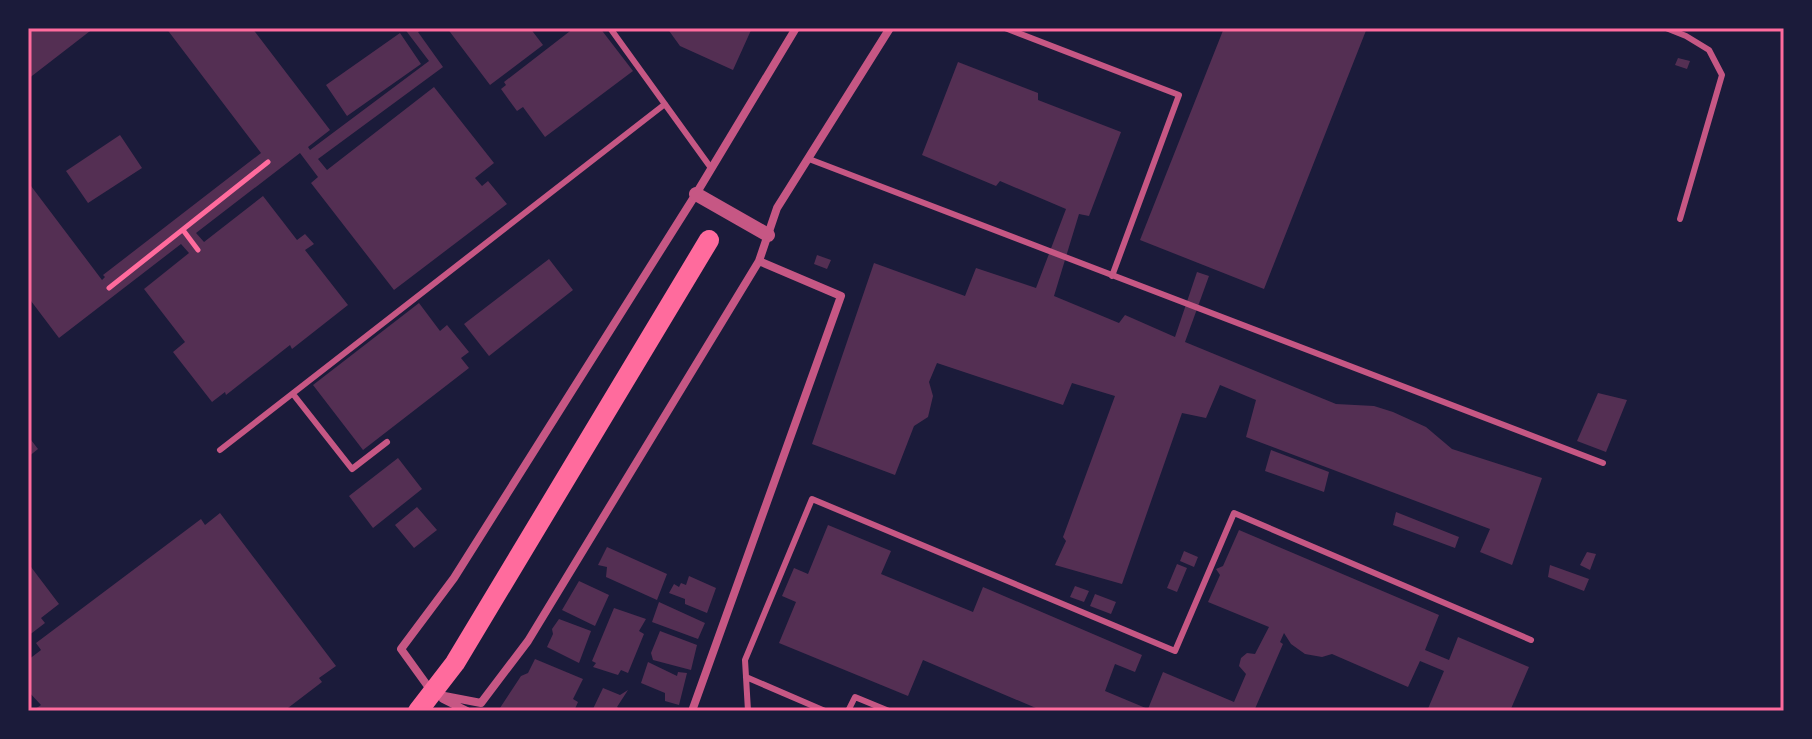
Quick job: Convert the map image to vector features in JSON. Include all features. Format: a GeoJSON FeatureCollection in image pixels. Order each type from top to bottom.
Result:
{"type":"FeatureCollection","features":[{"type":"Feature","properties":{"kind":"main road"},"geometry":{"type":"LineString","coordinates":[[418,711],[433,694],[549,509],[709,240]]}},
{"type":"Feature","properties":{"kind":"street"},"geometry":{"type":"LineString","coordinates":[[467,711],[433,694],[401,649],[454,578],[696,194],[796,28]]}},
{"type":"Feature","properties":{"kind":"street"},"geometry":{"type":"LineString","coordinates":[[433,694],[481,703],[528,641],[759,261],[777,208],[890,28]]}},
{"type":"Feature","properties":{"kind":"street"},"geometry":{"type":"LineString","coordinates":[[696,194],[768,235]]}},
{"type":"Feature","properties":{"kind":"street"},"geometry":{"type":"LineString","coordinates":[[692,711],[841,296],[759,261]]}},
{"type":"Feature","properties":{"kind":"lane"},"geometry":{"type":"LineString","coordinates":[[610,28],[711,168]]}},
{"type":"Feature","properties":{"kind":"lane"},"geometry":{"type":"LineString","coordinates":[[1005,28],[1179,95],[1112,276]]}},
{"type":"Feature","properties":{"kind":"lane"},"geometry":{"type":"LineString","coordinates":[[1666,28],[1709,50],[1722,75],[1680,219]]}},
{"type":"Feature","properties":{"kind":"lane"},"geometry":{"type":"LineString","coordinates":[[220,450],[665,104]]}},
{"type":"Feature","properties":{"kind":"lane"},"geometry":{"type":"LineString","coordinates":[[809,159],[1603,463]]}},
{"type":"Feature","properties":{"kind":"lane"},"geometry":{"type":"LineString","coordinates":[[293,394],[352,469],[387,442]]}},
{"type":"Feature","properties":{"kind":"lane"},"geometry":{"type":"LineString","coordinates":[[748,711],[745,660],[812,499],[1175,651],[1234,513],[1531,640]]}},
{"type":"Feature","properties":{"kind":"lane"},"geometry":{"type":"LineString","coordinates":[[746,677],[825,711]]}},
{"type":"Feature","properties":{"kind":"lane"},"geometry":{"type":"LineString","coordinates":[[848,711],[855,697],[889,711]]}},
{"type":"Feature","properties":{"kind":"path"},"geometry":{"type":"LineString","coordinates":[[109,288],[268,162]]}},
{"type":"Feature","properties":{"kind":"path"},"geometry":{"type":"LineString","coordinates":[[183,230],[198,250]]}},
{"type":"Feature","properties":{"kind":"building"},"geometry":{"type":"Polygon","coordinates":[[[28,28],[94,28],[28,79],[28,28]]]}},
{"type":"Feature","properties":{"kind":"building"},"geometry":{"type":"Polygon","coordinates":[[[166,28],[252,28],[330,130],[308,147],[310,150],[429,61],[404,28],[424,28],[418,32],[443,67],[318,159],[327,170],[434,87],[494,163],[475,178],[482,186],[488,181],[507,204],[394,290],[311,183],[318,177],[300,153],[196,233],[204,242],[263,196],[297,240],[305,234],[314,244],[305,250],[348,305],[292,349],[290,345],[226,395],[225,392],[212,402],[173,352],[185,342],[144,289],[189,253],[181,244],[59,338],[28,297],[28,182],[102,280],[103,275],[261,153],[166,28]]]}},
{"type":"Feature","properties":{"kind":"building"},"geometry":{"type":"Polygon","coordinates":[[[447,28],[530,28],[543,45],[490,85],[447,28]]]}},
{"type":"Feature","properties":{"kind":"building"},"geometry":{"type":"Polygon","coordinates":[[[574,28],[600,28],[633,71],[545,137],[523,107],[517,111],[501,89],[506,85],[504,82],[574,28]]]}},
{"type":"Feature","properties":{"kind":"building"},"geometry":{"type":"Polygon","coordinates":[[[667,28],[752,28],[733,70],[680,46],[667,28]]]}},
{"type":"Feature","properties":{"kind":"building"},"geometry":{"type":"Polygon","coordinates":[[[1224,28],[1367,28],[1264,289],[1140,240],[1224,28]]]}},
{"type":"Feature","properties":{"kind":"building"},"geometry":{"type":"Polygon","coordinates":[[[400,33],[421,64],[347,116],[326,85],[400,33]]]}},
{"type":"Feature","properties":{"kind":"building"},"geometry":{"type":"Polygon","coordinates":[[[1678,58],[1690,61],[1687,69],[1675,65],[1678,58]]]}},
{"type":"Feature","properties":{"kind":"building"},"geometry":{"type":"Polygon","coordinates":[[[958,62],[1038,93],[1038,100],[1121,132],[1089,216],[1079,214],[1054,296],[1119,323],[1125,315],[1175,337],[1197,272],[1209,276],[1185,342],[1336,404],[1374,406],[1393,412],[1426,427],[1452,449],[1542,478],[1512,565],[1480,552],[1490,529],[1246,437],[1256,400],[1220,385],[1206,418],[1182,413],[1122,584],[1055,565],[1115,396],[1072,383],[1063,405],[937,363],[929,382],[933,396],[928,417],[914,426],[895,475],[812,444],[874,263],[965,296],[976,268],[1036,288],[1066,209],[1000,181],[996,186],[922,155],[958,62]]]}},
{"type":"Feature","properties":{"kind":"building"},"geometry":{"type":"Polygon","coordinates":[[[120,135],[142,168],[88,203],[66,171],[120,135]]]}},
{"type":"Feature","properties":{"kind":"building"},"geometry":{"type":"Polygon","coordinates":[[[817,255],[831,260],[827,269],[814,264],[817,255]]]}},
{"type":"Feature","properties":{"kind":"building"},"geometry":{"type":"Polygon","coordinates":[[[549,259],[573,290],[489,356],[464,324],[549,259]]]}},
{"type":"Feature","properties":{"kind":"building"},"geometry":{"type":"Polygon","coordinates":[[[419,303],[440,331],[447,325],[469,352],[461,358],[469,368],[363,450],[313,385],[419,303]]]}},
{"type":"Feature","properties":{"kind":"building"},"geometry":{"type":"Polygon","coordinates":[[[1598,393],[1627,400],[1606,452],[1577,441],[1598,393]]]}},
{"type":"Feature","properties":{"kind":"building"},"geometry":{"type":"Polygon","coordinates":[[[28,436],[38,449],[28,457],[28,436]]]}},
{"type":"Feature","properties":{"kind":"building"},"geometry":{"type":"Polygon","coordinates":[[[1271,450],[1329,472],[1324,492],[1265,471],[1271,450]]]}},
{"type":"Feature","properties":{"kind":"building"},"geometry":{"type":"Polygon","coordinates":[[[398,458],[422,489],[373,528],[349,496],[398,458]]]}},
{"type":"Feature","properties":{"kind":"building"},"geometry":{"type":"Polygon","coordinates":[[[417,507],[437,530],[414,548],[395,525],[417,507]]]}},
{"type":"Feature","properties":{"kind":"building"},"geometry":{"type":"Polygon","coordinates":[[[1396,512],[1459,537],[1455,548],[1393,525],[1396,512]]]}},
{"type":"Feature","properties":{"kind":"building"},"geometry":{"type":"Polygon","coordinates":[[[220,513],[336,666],[319,678],[322,682],[284,711],[32,711],[41,705],[28,691],[28,660],[41,650],[36,643],[201,519],[205,525],[220,513]]]}},
{"type":"Feature","properties":{"kind":"building"},"geometry":{"type":"Polygon","coordinates":[[[828,525],[891,551],[881,574],[973,612],[983,587],[1142,655],[1135,672],[1115,664],[1105,691],[1148,709],[1163,672],[1234,702],[1246,674],[1239,666],[1241,658],[1247,653],[1255,654],[1269,627],[1208,602],[1220,575],[1216,569],[1223,566],[1239,530],[1439,615],[1425,650],[1449,660],[1458,637],[1529,667],[1510,711],[1427,711],[1444,671],[1420,661],[1408,687],[1332,654],[1322,657],[1305,654],[1291,644],[1284,633],[1280,642],[1283,644],[1254,711],[1043,711],[923,660],[908,696],[779,643],[796,602],[782,596],[794,568],[808,574],[828,525]]]}},
{"type":"Feature","properties":{"kind":"building"},"geometry":{"type":"Polygon","coordinates":[[[607,547],[667,574],[657,600],[606,577],[607,567],[598,565],[607,547]]]}},
{"type":"Feature","properties":{"kind":"building"},"geometry":{"type":"Polygon","coordinates":[[[1184,551],[1198,557],[1194,567],[1180,561],[1184,551]]]}},
{"type":"Feature","properties":{"kind":"building"},"geometry":{"type":"Polygon","coordinates":[[[1587,552],[1596,554],[1590,570],[1580,565],[1587,552]]]}},
{"type":"Feature","properties":{"kind":"building"},"geometry":{"type":"Polygon","coordinates":[[[28,563],[59,604],[41,618],[45,623],[28,636],[28,563]]]}},
{"type":"Feature","properties":{"kind":"building"},"geometry":{"type":"Polygon","coordinates":[[[1177,564],[1187,568],[1177,592],[1167,588],[1177,564]]]}},
{"type":"Feature","properties":{"kind":"building"},"geometry":{"type":"Polygon","coordinates":[[[1550,565],[1589,579],[1584,591],[1548,577],[1550,565]]]}},
{"type":"Feature","properties":{"kind":"building"},"geometry":{"type":"Polygon","coordinates":[[[689,576],[716,588],[707,613],[669,593],[674,584],[679,587],[681,583],[686,585],[689,576]]]}},
{"type":"Feature","properties":{"kind":"building"},"geometry":{"type":"Polygon","coordinates":[[[579,581],[609,595],[595,626],[562,610],[579,581]]]}},
{"type":"Feature","properties":{"kind":"building"},"geometry":{"type":"Polygon","coordinates":[[[1075,586],[1089,591],[1084,602],[1070,597],[1075,586]]]}},
{"type":"Feature","properties":{"kind":"building"},"geometry":{"type":"Polygon","coordinates":[[[1095,594],[1116,602],[1111,614],[1090,606],[1095,594]]]}},
{"type":"Feature","properties":{"kind":"building"},"geometry":{"type":"Polygon","coordinates":[[[659,602],[705,623],[698,639],[652,622],[659,602]]]}},
{"type":"Feature","properties":{"kind":"building"},"geometry":{"type":"Polygon","coordinates":[[[614,608],[646,619],[639,631],[644,634],[628,673],[621,670],[618,675],[593,667],[596,663],[592,661],[614,608]]]}},
{"type":"Feature","properties":{"kind":"building"},"geometry":{"type":"Polygon","coordinates":[[[559,619],[591,631],[579,663],[547,647],[552,629],[559,619]]]}},
{"type":"Feature","properties":{"kind":"building"},"geometry":{"type":"Polygon","coordinates":[[[660,631],[697,645],[691,670],[653,660],[651,653],[660,631]]]}},
{"type":"Feature","properties":{"kind":"building"},"geometry":{"type":"Polygon","coordinates":[[[535,659],[583,679],[573,699],[578,702],[574,711],[498,711],[521,676],[528,673],[535,659]]]}},
{"type":"Feature","properties":{"kind":"building"},"geometry":{"type":"Polygon","coordinates":[[[648,662],[677,676],[678,672],[687,673],[679,705],[665,701],[665,693],[641,683],[648,662]]]}},
{"type":"Feature","properties":{"kind":"building"},"geometry":{"type":"Polygon","coordinates":[[[603,688],[620,695],[628,690],[617,707],[623,711],[592,711],[603,688]]]}},
{"type":"Feature","properties":{"kind":"building"},"geometry":{"type":"Polygon","coordinates":[[[1287,708],[1310,709],[1310,711],[1278,711],[1287,708]]]}}]}
